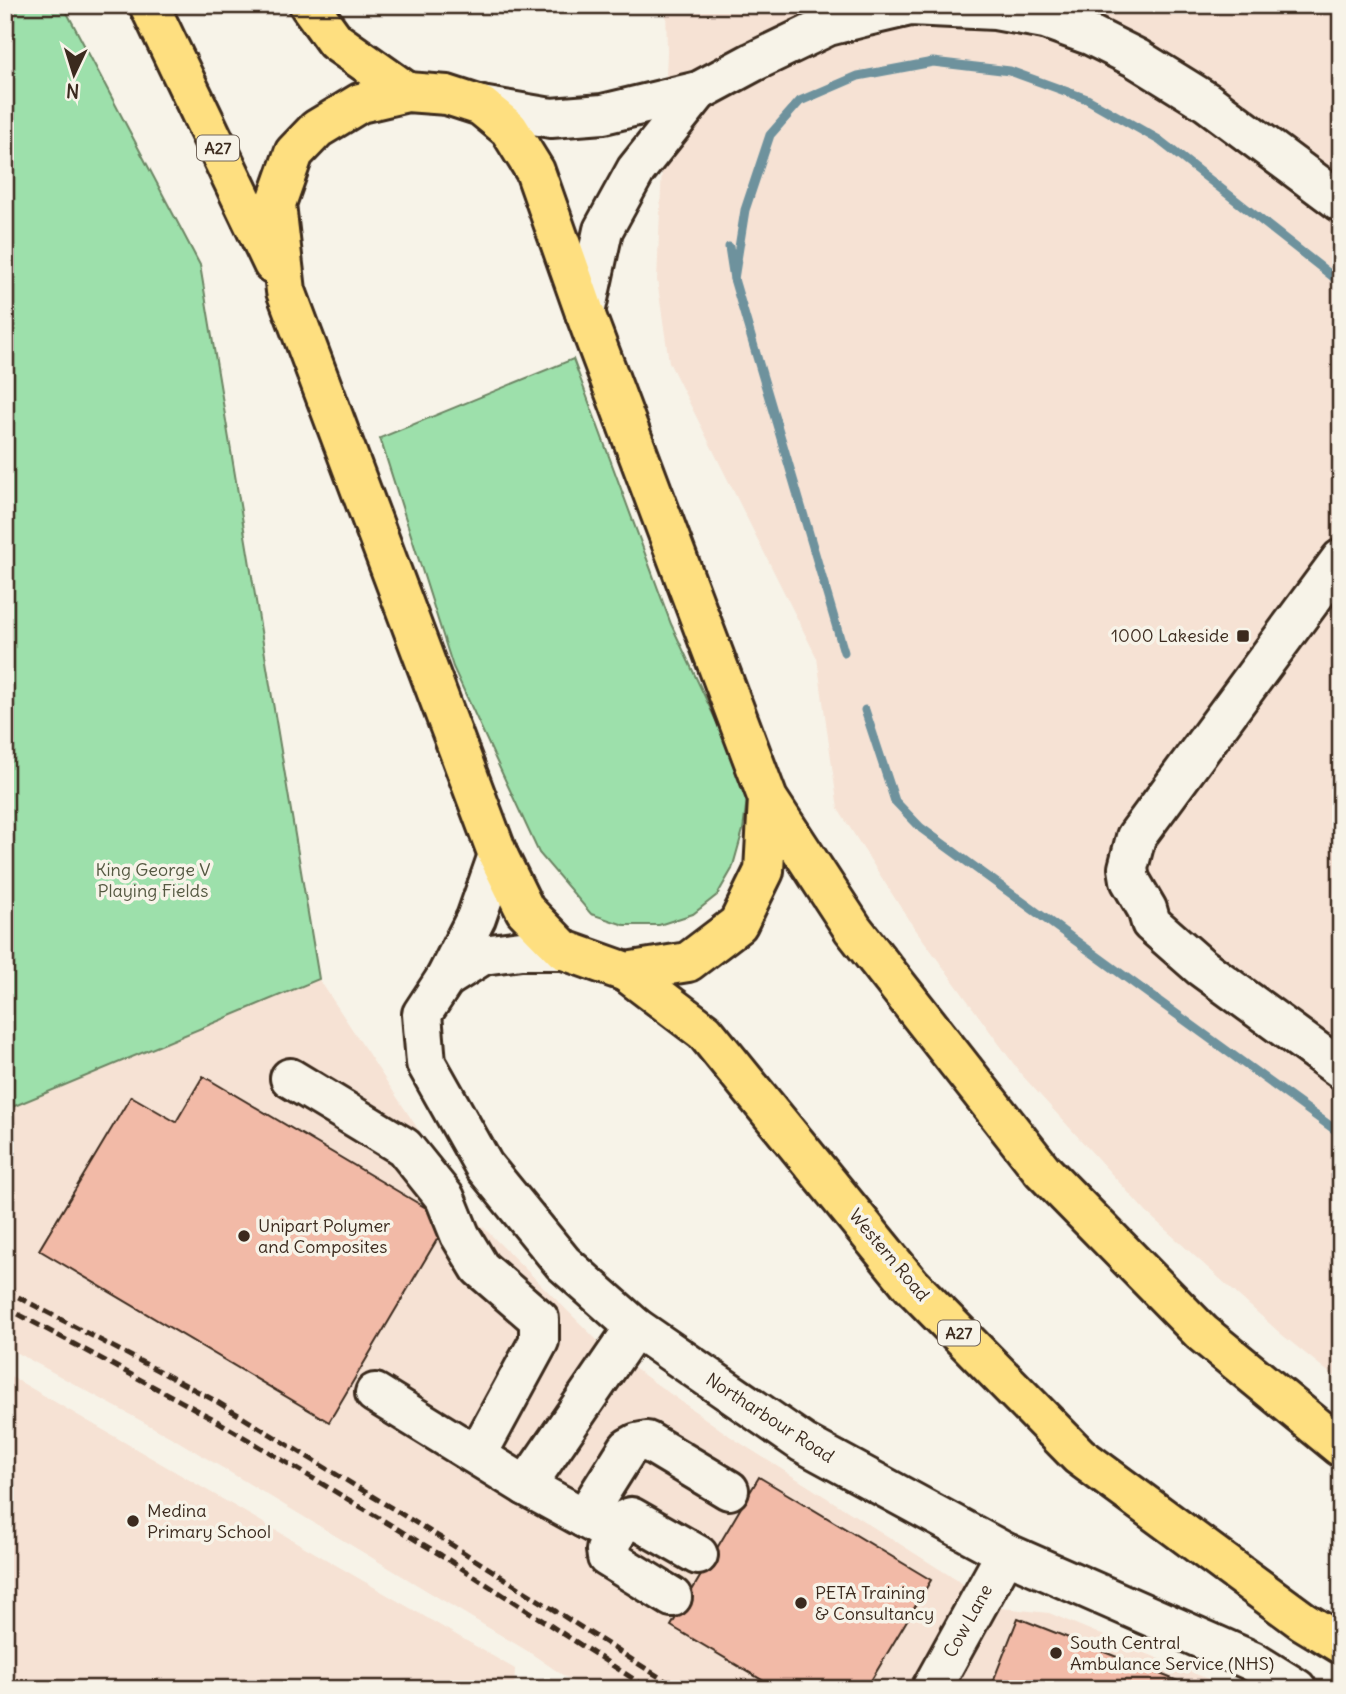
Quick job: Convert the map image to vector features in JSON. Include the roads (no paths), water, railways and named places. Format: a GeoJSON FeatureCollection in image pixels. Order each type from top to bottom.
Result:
{"type":"FeatureCollection","features":[{"type":"Feature","properties":{"kind":"main road","name":"A27"},"geometry":{"type":"LineString","coordinates":[[149,5],[286,291]]}},
{"type":"Feature","properties":{"kind":"main road"},"geometry":{"type":"LineString","coordinates":[[309,5],[335,41],[407,92]]}},
{"type":"Feature","properties":{"kind":"main road"},"geometry":{"type":"LineString","coordinates":[[768,799],[764,872],[738,924],[688,962],[625,972],[564,950],[524,910],[498,855],[286,291],[276,204],[294,153],[317,129],[360,103],[407,92],[447,95],[481,106],[509,129],[535,171],[585,313],[768,799],[853,929],[1042,1170],[1202,1333],[1341,1447]]}},
{"type":"Feature","properties":{"kind":"main road","name":"Western Road"},"geometry":{"type":"LineString","coordinates":[[625,972],[705,1032],[911,1285],[1079,1456],[1303,1622],[1341,1644]]}},
{"type":"Feature","properties":{"kind":"street"},"geometry":{"type":"LineString","coordinates":[[481,106],[551,118],[603,114],[699,91],[828,26],[909,6],[995,10],[1045,19],[1092,36],[1136,58],[1207,102],[1341,202]]}},
{"type":"Feature","properties":{"kind":"street"},"geometry":{"type":"LineString","coordinates":[[585,313],[603,230],[636,170],[699,91]]}},
{"type":"Feature","properties":{"kind":"street"},"geometry":{"type":"LineString","coordinates":[[1341,559],[1136,837],[1128,868],[1130,880],[1147,909],[1151,923],[1176,947],[1341,1069]]}},
{"type":"Feature","properties":{"kind":"street","name":"Northarbour Road"},"geometry":{"type":"LineString","coordinates":[[498,855],[476,918],[445,979],[422,1014],[426,1063],[484,1166],[563,1263],[635,1327],[803,1443],[1006,1553],[1252,1661],[1297,1689]]}},
{"type":"Feature","properties":{"kind":"street","name":"Northarbour Road"},"geometry":{"type":"LineString","coordinates":[[445,979],[483,955],[522,950],[564,950]]}},
{"type":"Feature","properties":{"kind":"street"},"geometry":{"type":"LineString","coordinates":[[290,1077],[404,1147],[445,1198],[460,1235],[480,1268],[539,1319],[539,1341],[477,1455]]}},
{"type":"Feature","properties":{"kind":"street"},"geometry":{"type":"LineString","coordinates":[[526,1486],[635,1327]]}},
{"type":"Feature","properties":{"kind":"street"},"geometry":{"type":"LineString","coordinates":[[375,1393],[526,1486],[599,1526],[631,1517],[698,1555]]}},
{"type":"Feature","properties":{"kind":"street"},"geometry":{"type":"LineString","coordinates":[[672,1597],[607,1558],[599,1526],[628,1448],[647,1441],[729,1490]]}},
{"type":"Feature","properties":{"kind":"street","name":"Cow Lane"},"geometry":{"type":"LineString","coordinates":[[931,1689],[1006,1553]]}},
{"type":"Feature","properties":{"kind":"waterway"},"geometry":{"type":"LineString","coordinates":[[734,279],[745,210],[770,135],[800,101],[858,76],[933,62],[1010,71],[1087,99],[1159,140],[1341,283]]}},
{"type":"Feature","properties":{"kind":"waterway"},"geometry":{"type":"LineString","coordinates":[[729,247],[734,279],[844,652]]}},
{"type":"Feature","properties":{"kind":"waterway"},"geometry":{"type":"LineString","coordinates":[[865,710],[895,801],[921,828],[1341,1134]]}},
{"type":"Feature","properties":{"kind":"railway"},"geometry":{"type":"LineString","coordinates":[[5,1290],[214,1400],[441,1538],[678,1689]]}},
{"type":"Feature","properties":{"kind":"railway"},"geometry":{"type":"LineString","coordinates":[[5,1307],[212,1418],[441,1555],[649,1689]]}},
{"type":"Feature","properties":{"kind":"place","name":"1000 Lakeside"},"geometry":{"type":"Point","coordinates":[1243,636]}},
{"type":"Feature","properties":{"kind":"place","name":"Unipart Polymer and Composites"},"geometry":{"type":"Point","coordinates":[244,1236]}},
{"type":"Feature","properties":{"kind":"place","name":"Medina Primary School"},"geometry":{"type":"Point","coordinates":[133,1521]}},
{"type":"Feature","properties":{"kind":"place","name":"PETA Training & Consultancy"},"geometry":{"type":"Point","coordinates":[801,1603]}},
{"type":"Feature","properties":{"kind":"place","name":"South Central Ambulance Service (NHS)"},"geometry":{"type":"Point","coordinates":[1056,1653]}},
{"type":"Feature","properties":{"kind":"park label","name":"King George V Playing Fields"},"geometry":{"type":"Point","coordinates":[153,880]}}]}
